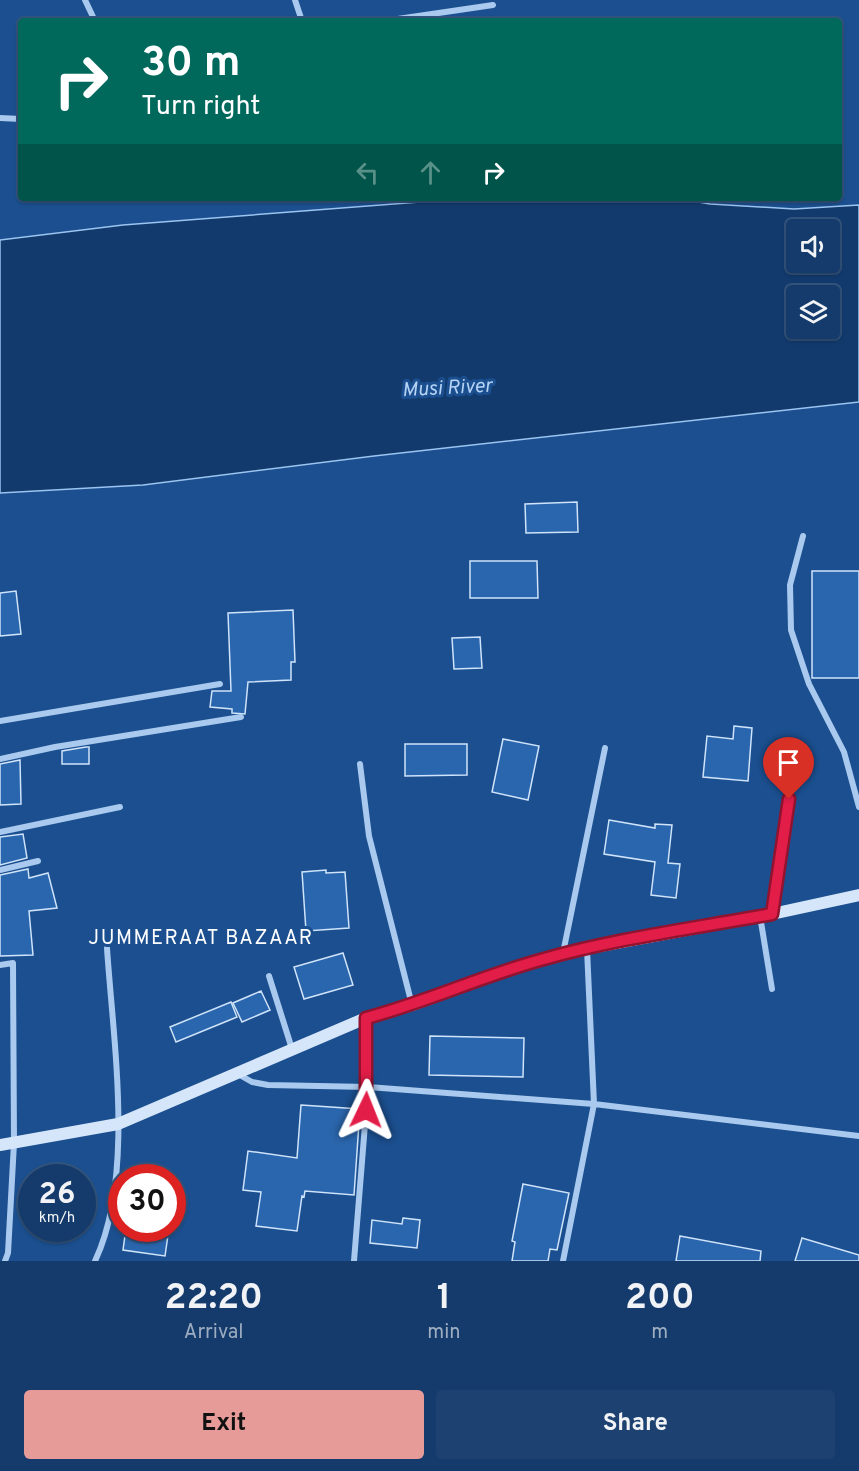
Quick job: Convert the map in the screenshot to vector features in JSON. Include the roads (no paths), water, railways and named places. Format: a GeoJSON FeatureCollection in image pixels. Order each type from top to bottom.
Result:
{"type":"FeatureCollection","features":[{"type":"Feature","properties":{"kind":"main road"},"geometry":{"type":"LineString","coordinates":[[0,1145],[118,1124],[366,1018],[412,1005],[522,965],[563,954],[859,895]]}},
{"type":"Feature","properties":{"kind":"street"},"geometry":{"type":"LineString","coordinates":[[85,0],[94,18]]}},
{"type":"Feature","properties":{"kind":"street"},"geometry":{"type":"LineString","coordinates":[[295,0],[301,18]]}},
{"type":"Feature","properties":{"kind":"street"},"geometry":{"type":"LineString","coordinates":[[404,18],[493,5]]}},
{"type":"Feature","properties":{"kind":"street"},"geometry":{"type":"LineString","coordinates":[[0,118],[18,119]]}},
{"type":"Feature","properties":{"kind":"street"},"geometry":{"type":"LineString","coordinates":[[803,536],[790,585],[791,630],[809,684],[844,752],[859,807]]}},
{"type":"Feature","properties":{"kind":"street"},"geometry":{"type":"LineString","coordinates":[[0,721],[220,684]]}},
{"type":"Feature","properties":{"kind":"street"},"geometry":{"type":"LineString","coordinates":[[0,759],[55,747],[241,717]]}},
{"type":"Feature","properties":{"kind":"street"},"geometry":{"type":"LineString","coordinates":[[563,954],[605,748]]}},
{"type":"Feature","properties":{"kind":"street"},"geometry":{"type":"LineString","coordinates":[[360,764],[369,836],[412,1005]]}},
{"type":"Feature","properties":{"kind":"street"},"geometry":{"type":"LineString","coordinates":[[772,989],[766,915],[789,799]]}},
{"type":"Feature","properties":{"kind":"street"},"geometry":{"type":"LineString","coordinates":[[0,832],[120,807]]}},
{"type":"Feature","properties":{"kind":"street"},"geometry":{"type":"LineString","coordinates":[[0,870],[38,861]]}},
{"type":"Feature","properties":{"kind":"street"},"geometry":{"type":"LineString","coordinates":[[95,1261],[104,1243],[113,1204],[118,1124],[107,948]]}},
{"type":"Feature","properties":{"kind":"street"},"geometry":{"type":"LineString","coordinates":[[563,1261],[594,1104],[588,949]]}},
{"type":"Feature","properties":{"kind":"street"},"geometry":{"type":"LineString","coordinates":[[0,965],[13,963],[14,1143],[8,1253],[5,1261]]}},
{"type":"Feature","properties":{"kind":"street"},"geometry":{"type":"LineString","coordinates":[[269,976],[292,1049]]}},
{"type":"Feature","properties":{"kind":"street"},"geometry":{"type":"LineString","coordinates":[[354,1261],[368,1087],[366,1018]]}},
{"type":"Feature","properties":{"kind":"street"},"geometry":{"type":"LineString","coordinates":[[236,1072],[252,1082],[268,1085],[368,1087],[594,1104],[859,1136]]}},
{"type":"Feature","properties":{"kind":"water","name":"Musi River"},"geometry":{"type":"Polygon","coordinates":[[[433,201],[692,201],[794,209],[859,205],[859,402],[374,456],[143,485],[0,493],[0,240],[123,225],[433,201]]]}},
{"type":"Feature","properties":{"kind":"district","name":"JUMMERAAT BAZAAR"},"geometry":{"type":"Point","coordinates":[201,937]}}]}
